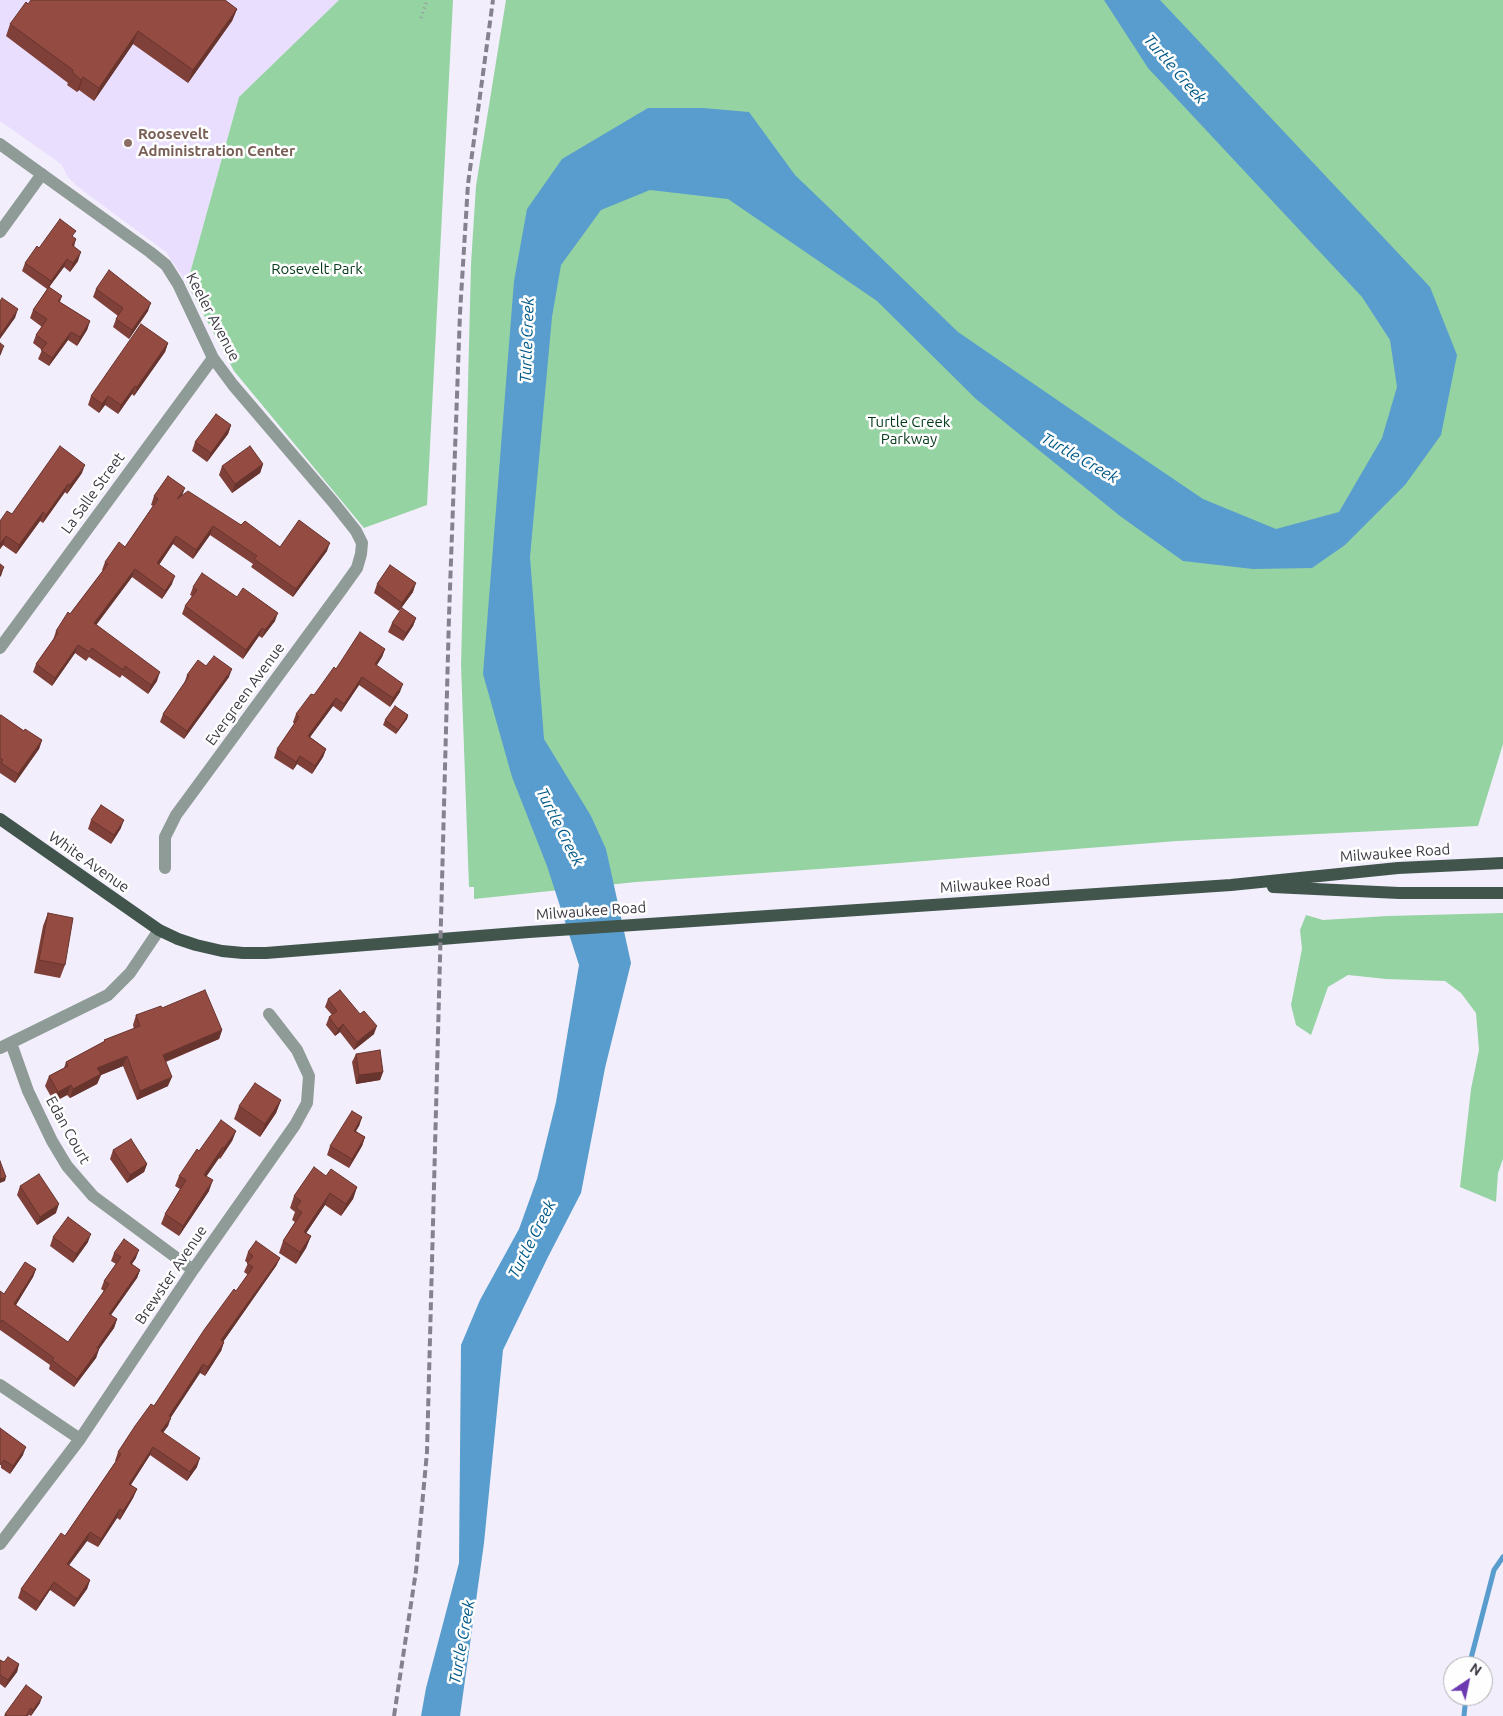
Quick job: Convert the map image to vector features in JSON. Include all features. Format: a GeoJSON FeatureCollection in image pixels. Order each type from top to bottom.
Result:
{"type":"FeatureCollection","features":[{"type":"Feature","properties":{"kind":"main road","name":"White Avenue"},"geometry":{"type":"LineString","coordinates":[[0,819],[159,930]]}},
{"type":"Feature","properties":{"kind":"main road","name":"Milwaukee Road"},"geometry":{"type":"LineString","coordinates":[[159,930],[178,939],[222,951],[243,953],[266,952],[529,932],[1231,885],[1398,868],[1503,863]]}},
{"type":"Feature","properties":{"kind":"main road","name":"Milwaukee Road"},"geometry":{"type":"LineString","coordinates":[[1231,885],[1399,893],[1503,893]]}},
{"type":"Feature","properties":{"kind":"street","name":"Keeler Avenue"},"geometry":{"type":"LineString","coordinates":[[0,144],[150,252],[166,266],[178,284],[213,358],[233,385],[333,502],[356,531],[362,543]]}},
{"type":"Feature","properties":{"kind":"street"},"geometry":{"type":"LineString","coordinates":[[0,232],[42,174]]}},
{"type":"Feature","properties":{"kind":"street","name":"La Salle Street"},"geometry":{"type":"LineString","coordinates":[[0,648],[213,358]]}},
{"type":"Feature","properties":{"kind":"street","name":"Evergreen Avenue"},"geometry":{"type":"LineString","coordinates":[[165,868],[165,836],[176,815],[357,568],[362,543]]}},
{"type":"Feature","properties":{"kind":"street"},"geometry":{"type":"LineString","coordinates":[[5,1046],[108,995],[130,973],[159,930]]}},
{"type":"Feature","properties":{"kind":"street","name":"Brewster Avenue"},"geometry":{"type":"LineString","coordinates":[[0,1544],[80,1439],[193,1270],[295,1125],[307,1103],[310,1076],[297,1050],[269,1014]]}},
{"type":"Feature","properties":{"kind":"street","name":"Edan Court"},"geometry":{"type":"LineString","coordinates":[[5,1046],[52,1141],[67,1166],[84,1187],[98,1201],[193,1270]]}},
{"type":"Feature","properties":{"kind":"street"},"geometry":{"type":"LineString","coordinates":[[0,1385],[80,1439]]}},
{"type":"Feature","properties":{"kind":"path"},"geometry":{"type":"LineString","coordinates":[[421,18],[427,0]]}},
{"type":"Feature","properties":{"kind":"shaded area","name":"Roosevelt Administration Center"},"geometry":{"type":"Polygon","coordinates":[[[0,0],[339,0],[239,97],[187,284],[166,252],[78,187],[68,177],[61,164],[0,121],[0,0]]]}},
{"type":"Feature","properties":{"kind":"green space","name":"Rosevelt Park"},"geometry":{"type":"Polygon","coordinates":[[[339,0],[453,0],[427,505],[364,528],[234,371],[187,284],[239,97],[339,0]]]}},
{"type":"Feature","properties":{"kind":"green space","name":"Turtle Creek Parkway"},"geometry":{"type":"Polygon","coordinates":[[[506,0],[1503,0],[1503,744],[1478,826],[1177,841],[636,882],[474,899],[474,887],[469,887],[461,665],[471,264],[476,186],[506,0]]]}},
{"type":"Feature","properties":{"kind":"green space"},"geometry":{"type":"Polygon","coordinates":[[[1503,913],[1503,1159],[1498,1173],[1496,1202],[1460,1187],[1471,1089],[1479,1050],[1476,1013],[1461,993],[1445,981],[1386,979],[1348,975],[1328,987],[1311,1035],[1296,1025],[1291,1005],[1302,949],[1300,930],[1306,915],[1323,920],[1387,916],[1503,913]]]}},
{"type":"Feature","properties":{"kind":"water","name":"Turtle Creek"},"geometry":{"type":"Polygon","coordinates":[[[1104,0],[1160,0],[1430,287],[1457,355],[1441,435],[1405,485],[1345,545],[1312,568],[1253,569],[1183,561],[1120,516],[976,399],[877,301],[728,199],[650,190],[601,210],[561,265],[552,317],[530,557],[544,739],[591,816],[606,849],[631,963],[605,1068],[581,1193],[503,1350],[484,1543],[460,1716],[421,1716],[426,1688],[459,1563],[461,1345],[480,1300],[519,1229],[537,1179],[556,1102],[579,965],[547,866],[512,777],[483,674],[514,281],[527,209],[562,159],[648,108],[703,108],[749,112],[795,175],[958,332],[1082,417],[1203,499],[1276,529],[1339,512],[1382,438],[1397,387],[1390,340],[1362,297],[1148,68],[1104,0]]]}},
{"type":"Feature","properties":{"kind":"building"},"geometry":{"type":"Polygon","coordinates":[[[31,0],[225,0],[237,9],[193,70],[138,31],[99,88],[83,77],[81,80],[72,72],[73,70],[10,24],[26,2],[28,4],[31,0]]]}},
{"type":"Feature","properties":{"kind":"building"},"geometry":{"type":"Polygon","coordinates":[[[60,219],[76,231],[72,236],[76,239],[72,245],[81,252],[73,263],[67,259],[51,281],[25,263],[37,246],[39,248],[60,219]]]}},
{"type":"Feature","properties":{"kind":"building"},"geometry":{"type":"Polygon","coordinates":[[[109,270],[151,303],[132,330],[116,319],[123,308],[96,289],[109,270]]]}},
{"type":"Feature","properties":{"kind":"building"},"geometry":{"type":"Polygon","coordinates":[[[49,287],[62,296],[58,301],[90,321],[80,337],[71,332],[52,358],[41,350],[47,343],[36,335],[47,319],[33,310],[49,287]]]}},
{"type":"Feature","properties":{"kind":"building"},"geometry":{"type":"Polygon","coordinates":[[[2,298],[18,309],[0,335],[0,301],[2,298]]]}},
{"type":"Feature","properties":{"kind":"building"},"geometry":{"type":"Polygon","coordinates":[[[141,324],[168,343],[137,387],[135,386],[121,405],[108,396],[102,404],[91,396],[141,324]]]}},
{"type":"Feature","properties":{"kind":"building"},"geometry":{"type":"Polygon","coordinates":[[[0,343],[4,346],[0,352],[0,343]]]}},
{"type":"Feature","properties":{"kind":"building"},"geometry":{"type":"Polygon","coordinates":[[[216,414],[231,425],[211,453],[195,442],[216,414]]]}},
{"type":"Feature","properties":{"kind":"building"},"geometry":{"type":"Polygon","coordinates":[[[60,446],[85,465],[70,485],[68,484],[46,515],[43,512],[19,545],[6,536],[0,544],[0,521],[7,511],[12,514],[60,446]]]}},
{"type":"Feature","properties":{"kind":"building"},"geometry":{"type":"Polygon","coordinates":[[[250,446],[263,464],[235,484],[222,466],[250,446]]]}},
{"type":"Feature","properties":{"kind":"building"},"geometry":{"type":"Polygon","coordinates":[[[168,476],[185,488],[177,499],[188,491],[241,525],[245,521],[280,547],[299,520],[330,543],[296,589],[254,559],[257,556],[213,526],[196,550],[176,536],[157,563],[175,576],[165,591],[135,569],[94,623],[160,672],[151,685],[125,666],[123,670],[92,648],[89,652],[78,645],[55,678],[36,664],[58,633],[56,631],[68,612],[70,614],[108,564],[105,562],[119,542],[125,547],[158,499],[154,496],[168,476]]]}},
{"type":"Feature","properties":{"kind":"building"},"geometry":{"type":"Polygon","coordinates":[[[0,564],[4,567],[0,573],[0,564]]]}},
{"type":"Feature","properties":{"kind":"building"},"geometry":{"type":"Polygon","coordinates":[[[390,565],[416,583],[402,603],[377,584],[390,565]]]}},
{"type":"Feature","properties":{"kind":"building"},"geometry":{"type":"Polygon","coordinates":[[[202,573],[237,597],[243,588],[278,613],[265,630],[262,628],[246,650],[185,606],[197,590],[193,587],[202,573]]]}},
{"type":"Feature","properties":{"kind":"building"},"geometry":{"type":"Polygon","coordinates":[[[402,608],[416,618],[406,633],[392,623],[402,608]]]}},
{"type":"Feature","properties":{"kind":"building"},"geometry":{"type":"Polygon","coordinates":[[[360,632],[385,649],[375,664],[403,684],[393,698],[362,677],[344,704],[336,698],[308,736],[326,749],[315,766],[300,756],[296,762],[277,749],[299,717],[296,714],[311,694],[314,695],[334,667],[336,669],[360,632]]]}},
{"type":"Feature","properties":{"kind":"building"},"geometry":{"type":"Polygon","coordinates":[[[214,656],[232,669],[187,731],[163,714],[198,660],[206,666],[214,656]]]}},
{"type":"Feature","properties":{"kind":"building"},"geometry":{"type":"Polygon","coordinates":[[[395,706],[408,715],[398,730],[385,720],[395,706]]]}},
{"type":"Feature","properties":{"kind":"building"},"geometry":{"type":"Polygon","coordinates":[[[1,715],[24,731],[25,729],[42,740],[18,774],[1,763],[3,760],[0,758],[1,715]]]}},
{"type":"Feature","properties":{"kind":"building"},"geometry":{"type":"Polygon","coordinates":[[[101,805],[124,820],[114,835],[91,820],[101,805]]]}},
{"type":"Feature","properties":{"kind":"building"},"geometry":{"type":"Polygon","coordinates":[[[48,913],[73,918],[65,965],[39,960],[48,913]]]}},
{"type":"Feature","properties":{"kind":"building"},"geometry":{"type":"Polygon","coordinates":[[[205,990],[222,1030],[163,1055],[172,1077],[140,1091],[127,1056],[97,1068],[101,1074],[73,1089],[71,1085],[58,1092],[49,1076],[68,1066],[66,1062],[104,1040],[140,1026],[136,1015],[161,1006],[162,1008],[205,990]]]}},
{"type":"Feature","properties":{"kind":"building"},"geometry":{"type":"Polygon","coordinates":[[[340,990],[360,1014],[364,1011],[377,1026],[357,1042],[343,1024],[338,1029],[329,1017],[337,1011],[328,999],[340,990]]]}},
{"type":"Feature","properties":{"kind":"building"},"geometry":{"type":"Polygon","coordinates":[[[380,1050],[383,1072],[359,1075],[356,1054],[380,1050]]]}},
{"type":"Feature","properties":{"kind":"building"},"geometry":{"type":"Polygon","coordinates":[[[255,1083],[281,1100],[265,1124],[239,1106],[255,1083]]]}},
{"type":"Feature","properties":{"kind":"building"},"geometry":{"type":"Polygon","coordinates":[[[352,1111],[362,1117],[354,1131],[365,1137],[352,1159],[330,1146],[352,1111]]]}},
{"type":"Feature","properties":{"kind":"building"},"geometry":{"type":"Polygon","coordinates":[[[221,1120],[236,1131],[204,1175],[213,1180],[183,1226],[165,1214],[186,1180],[179,1176],[197,1149],[199,1151],[221,1120]]]}},
{"type":"Feature","properties":{"kind":"building"},"geometry":{"type":"Polygon","coordinates":[[[131,1139],[147,1164],[130,1175],[113,1150],[131,1139]]]}},
{"type":"Feature","properties":{"kind":"building"},"geometry":{"type":"Polygon","coordinates":[[[0,1161],[6,1177],[0,1179],[0,1161]]]}},
{"type":"Feature","properties":{"kind":"building"},"geometry":{"type":"Polygon","coordinates":[[[314,1167],[326,1176],[331,1169],[357,1187],[346,1204],[330,1193],[304,1232],[311,1236],[300,1252],[283,1241],[302,1212],[296,1208],[301,1201],[294,1196],[314,1167]]]}},
{"type":"Feature","properties":{"kind":"building"},"geometry":{"type":"Polygon","coordinates":[[[39,1174],[59,1204],[40,1217],[20,1186],[39,1174]]]}},
{"type":"Feature","properties":{"kind":"building"},"geometry":{"type":"Polygon","coordinates":[[[68,1217],[91,1234],[76,1254],[53,1237],[68,1217]]]}},
{"type":"Feature","properties":{"kind":"building"},"geometry":{"type":"Polygon","coordinates":[[[124,1239],[139,1250],[130,1263],[140,1270],[109,1314],[117,1319],[97,1348],[99,1349],[77,1379],[52,1360],[54,1358],[2,1320],[0,1323],[0,1291],[4,1294],[25,1262],[36,1269],[14,1304],[68,1342],[109,1284],[104,1281],[121,1257],[114,1253],[124,1239]]]}},
{"type":"Feature","properties":{"kind":"building"},"geometry":{"type":"Polygon","coordinates":[[[256,1241],[280,1258],[221,1340],[224,1342],[208,1367],[203,1364],[169,1416],[171,1418],[161,1431],[200,1458],[190,1472],[153,1447],[129,1484],[137,1489],[123,1511],[120,1509],[101,1539],[90,1532],[67,1564],[90,1580],[77,1599],[54,1582],[40,1602],[21,1589],[61,1533],[65,1536],[121,1454],[118,1452],[135,1426],[151,1404],[154,1406],[204,1330],[253,1267],[247,1263],[253,1256],[248,1252],[256,1241]]]}},
{"type":"Feature","properties":{"kind":"building"},"geometry":{"type":"Polygon","coordinates":[[[0,1428],[26,1447],[13,1466],[4,1460],[0,1465],[0,1428]]]}},
{"type":"Feature","properties":{"kind":"building"},"geometry":{"type":"Polygon","coordinates":[[[8,1657],[19,1664],[8,1680],[0,1675],[0,1660],[4,1662],[8,1657]]]}},
{"type":"Feature","properties":{"kind":"building"},"geometry":{"type":"Polygon","coordinates":[[[26,1685],[42,1697],[26,1716],[8,1716],[5,1714],[26,1685]]]}},
{"type":"Feature","properties":{"kind":"waterway"},"geometry":{"type":"LineString","coordinates":[[1472,1656],[1494,1570],[1503,1557]]}},
{"type":"Feature","properties":{"kind":"waterway"},"geometry":{"type":"LineString","coordinates":[[1464,1716],[1465,1706]]}},
{"type":"Feature","properties":{"kind":"railway"},"geometry":{"type":"LineString","coordinates":[[394,1716],[416,1571],[427,1452],[449,616],[460,313],[468,184],[493,0]]}},
{"type":"Feature","properties":{"kind":"place","name":"Roosevelt Administration Center"},"geometry":{"type":"Point","coordinates":[128,143]}}]}
